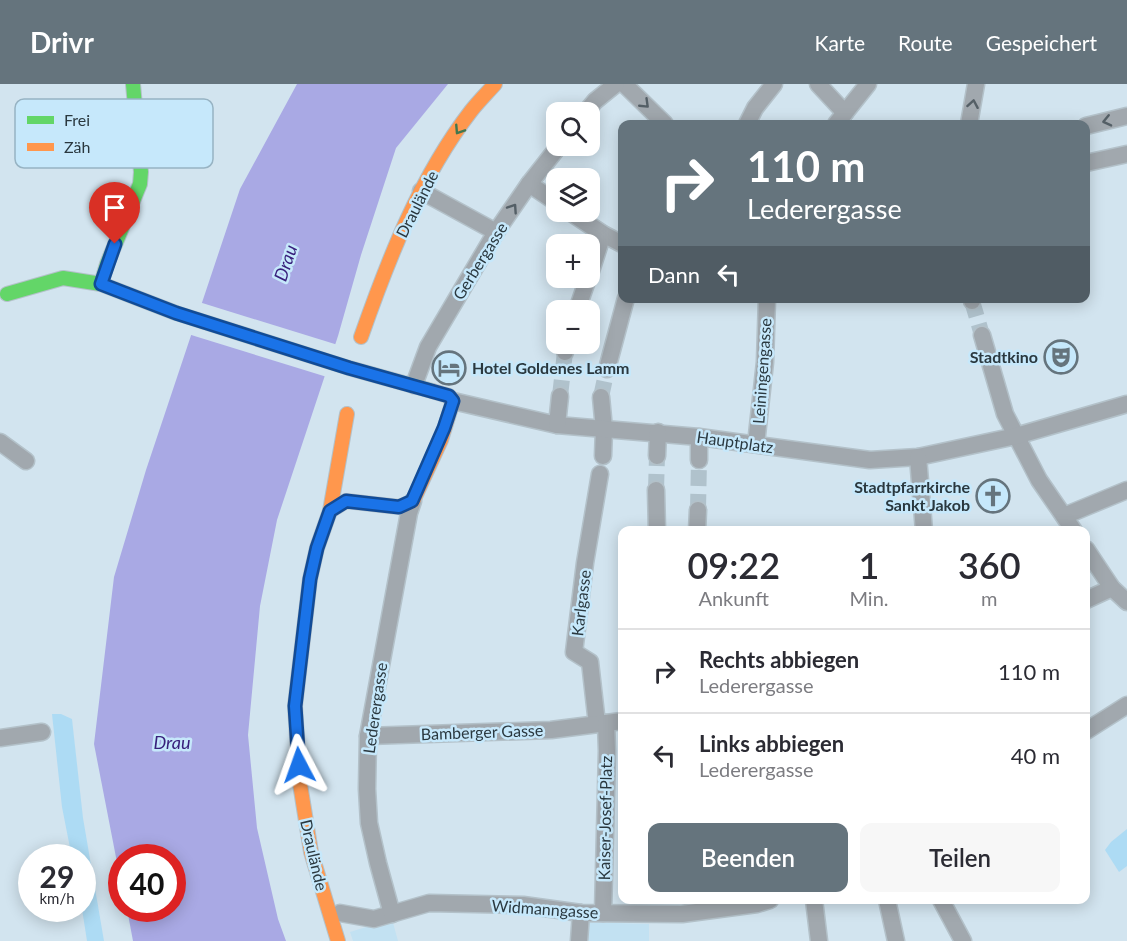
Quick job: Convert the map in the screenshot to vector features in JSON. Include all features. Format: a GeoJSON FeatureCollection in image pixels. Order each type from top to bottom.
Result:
{"type":"FeatureCollection","features":[{"type":"Feature","properties":{"kind":"street"},"geometry":{"type":"LineString","coordinates":[[133,84],[134,99]]}},
{"type":"Feature","properties":{"kind":"street","name":"Draulände"},"geometry":{"type":"LineString","coordinates":[[361,337],[380,283],[421,191],[469,114],[495,84]]}},
{"type":"Feature","properties":{"kind":"street"},"geometry":{"type":"LineString","coordinates":[[594,102],[616,84]]}},
{"type":"Feature","properties":{"kind":"street"},"geometry":{"type":"LineString","coordinates":[[624,84],[661,120]]}},
{"type":"Feature","properties":{"kind":"street"},"geometry":{"type":"LineString","coordinates":[[749,120],[755,108],[774,84]]}},
{"type":"Feature","properties":{"kind":"street"},"geometry":{"type":"LineString","coordinates":[[818,84],[841,118],[868,84]]}},
{"type":"Feature","properties":{"kind":"street"},"geometry":{"type":"LineString","coordinates":[[970,120],[976,84]]}},
{"type":"Feature","properties":{"kind":"street"},"geometry":{"type":"LineString","coordinates":[[1090,125],[1127,117]]}},
{"type":"Feature","properties":{"kind":"street"},"geometry":{"type":"LineString","coordinates":[[1090,162],[1127,154]]}},
{"type":"Feature","properties":{"kind":"street","name":"Gerbergasse"},"geometry":{"type":"LineString","coordinates":[[414,385],[428,347],[496,232],[551,156]]}},
{"type":"Feature","properties":{"kind":"street"},"geometry":{"type":"LineString","coordinates":[[101,284],[140,183],[141,168]]}},
{"type":"Feature","properties":{"kind":"street"},"geometry":{"type":"LineString","coordinates":[[529,184],[546,195]]}},
{"type":"Feature","properties":{"kind":"street"},"geometry":{"type":"LineString","coordinates":[[421,191],[496,232]]}},
{"type":"Feature","properties":{"kind":"street"},"geometry":{"type":"LineString","coordinates":[[585,222],[618,242]]}},
{"type":"Feature","properties":{"kind":"street"},"geometry":{"type":"LineString","coordinates":[[600,243],[603,234]]}},
{"type":"Feature","properties":{"kind":"street"},"geometry":{"type":"LineString","coordinates":[[4,296],[63,278],[101,284],[176,313],[349,368],[449,396],[453,401]]}},
{"type":"Feature","properties":{"kind":"street"},"geometry":{"type":"LineString","coordinates":[[607,369],[625,303]]}},
{"type":"Feature","properties":{"kind":"street","name":"Leiningengasse"},"geometry":{"type":"LineString","coordinates":[[756,444],[765,362],[767,303]]}},
{"type":"Feature","properties":{"kind":"street"},"geometry":{"type":"LineString","coordinates":[[982,335],[1005,414],[1039,480],[1071,526]]}},
{"type":"Feature","properties":{"kind":"street"},"geometry":{"type":"LineString","coordinates":[[558,425],[560,396]]}},
{"type":"Feature","properties":{"kind":"street"},"geometry":{"type":"LineString","coordinates":[[601,397],[604,429],[603,456]]}},
{"type":"Feature","properties":{"kind":"street","name":"Hauptplatz"},"geometry":{"type":"LineString","coordinates":[[453,401],[558,425],[658,432],[870,460],[918,457],[1016,436],[1127,404]]}},
{"type":"Feature","properties":{"kind":"street","name":"Lederergasse"},"geometry":{"type":"LineString","coordinates":[[392,914],[369,823],[368,736],[412,501],[440,439],[453,401]]}},
{"type":"Feature","properties":{"kind":"street","name":"Draulände"},"geometry":{"type":"LineString","coordinates":[[336,937],[307,831],[300,784],[295,706],[310,579],[317,548],[330,511],[348,414]]}},
{"type":"Feature","properties":{"kind":"street"},"geometry":{"type":"LineString","coordinates":[[657,456],[658,432]]}},
{"type":"Feature","properties":{"kind":"street"},"geometry":{"type":"LineString","coordinates":[[699,437],[699,460]]}},
{"type":"Feature","properties":{"kind":"street"},"geometry":{"type":"LineString","coordinates":[[0,442],[26,461]]}},
{"type":"Feature","properties":{"kind":"street"},"geometry":{"type":"LineString","coordinates":[[918,457],[924,526]]}},
{"type":"Feature","properties":{"kind":"street","name":"Karlgasse"},"geometry":{"type":"LineString","coordinates":[[600,474],[585,563],[574,652],[590,662],[608,722]]}},
{"type":"Feature","properties":{"kind":"street"},"geometry":{"type":"LineString","coordinates":[[656,490],[657,526]]}},
{"type":"Feature","properties":{"kind":"street"},"geometry":{"type":"LineString","coordinates":[[1064,516],[1127,490]]}},
{"type":"Feature","properties":{"kind":"street"},"geometry":{"type":"LineString","coordinates":[[330,511],[346,501],[399,507],[412,501]]}},
{"type":"Feature","properties":{"kind":"street"},"geometry":{"type":"LineString","coordinates":[[697,526],[698,510]]}},
{"type":"Feature","properties":{"kind":"street"},"geometry":{"type":"LineString","coordinates":[[1090,555],[1112,588],[1127,602]]}},
{"type":"Feature","properties":{"kind":"street"},"geometry":{"type":"LineString","coordinates":[[1090,598],[1112,588]]}},
{"type":"Feature","properties":{"kind":"street"},"geometry":{"type":"LineString","coordinates":[[1090,728],[1127,705]]}},
{"type":"Feature","properties":{"kind":"street","name":"Bamberger Gasse"},"geometry":{"type":"LineString","coordinates":[[368,736],[518,732],[608,722]]}},
{"type":"Feature","properties":{"kind":"street","name":"Kaiser-Josef-Platz"},"geometry":{"type":"LineString","coordinates":[[603,913],[608,722]]}},
{"type":"Feature","properties":{"kind":"street"},"geometry":{"type":"LineString","coordinates":[[0,738],[42,732]]}},
{"type":"Feature","properties":{"kind":"street","name":"Widmanngasse"},"geometry":{"type":"LineString","coordinates":[[340,913],[374,919],[429,903],[523,905],[581,913],[682,914],[743,904]]}},
{"type":"Feature","properties":{"kind":"street"},"geometry":{"type":"LineString","coordinates":[[814,904],[819,941]]}},
{"type":"Feature","properties":{"kind":"street"},"geometry":{"type":"LineString","coordinates":[[888,904],[896,941]]}},
{"type":"Feature","properties":{"kind":"street"},"geometry":{"type":"LineString","coordinates":[[943,904],[963,941]]}},
{"type":"Feature","properties":{"kind":"street"},"geometry":{"type":"LineString","coordinates":[[579,941],[581,913]]}},
{"type":"Feature","properties":{"kind":"shaded area"},"geometry":{"type":"Polygon","coordinates":[[[52,714],[61,714],[72,719],[87,844],[69,844],[62,807],[52,714]]]}},
{"type":"Feature","properties":{"kind":"shaded area"},"geometry":{"type":"Polygon","coordinates":[[[1127,829],[1127,866],[1119,872],[1105,850],[1127,829]]]}},
{"type":"Feature","properties":{"kind":"shaded area"},"geometry":{"type":"Polygon","coordinates":[[[96,894],[104,941],[87,941],[84,922],[96,922],[96,894]]]}},
{"type":"Feature","properties":{"kind":"shaded area"},"geometry":{"type":"Polygon","coordinates":[[[392,919],[398,941],[353,941],[350,932],[392,919]]]}},
{"type":"Feature","properties":{"kind":"shaded area"},"geometry":{"type":"Polygon","coordinates":[[[582,922],[649,924],[649,941],[582,941],[582,922]]]}},
{"type":"Feature","properties":{"kind":"water","name":"Drau"},"geometry":{"type":"Polygon","coordinates":[[[297,84],[448,84],[396,148],[361,255],[338,336],[277,520],[260,606],[248,735],[257,828],[278,919],[286,941],[133,941],[129,922],[186,922],[186,844],[113,844],[94,744],[114,577],[146,470],[240,189],[297,84]]]}},
{"type":"Feature","properties":{"kind":"pier"},"geometry":{"type":"Polygon","coordinates":[[[199,302],[338,345],[327,377],[188,334],[199,302]]]}},
{"type":"Feature","properties":{"kind":"tunnel"},"geometry":{"type":"LineString","coordinates":[[973,303],[982,335]]}},
{"type":"Feature","properties":{"kind":"tunnel"},"geometry":{"type":"LineString","coordinates":[[560,396],[565,354]]}},
{"type":"Feature","properties":{"kind":"tunnel"},"geometry":{"type":"LineString","coordinates":[[601,397],[607,369]]}},
{"type":"Feature","properties":{"kind":"tunnel"},"geometry":{"type":"LineString","coordinates":[[656,490],[657,456]]}},
{"type":"Feature","properties":{"kind":"tunnel"},"geometry":{"type":"LineString","coordinates":[[698,510],[699,460]]}},
{"type":"Feature","properties":{"kind":"traffic: fast"},"geometry":{"type":"LineString","coordinates":[[133,84],[134,99]]}},
{"type":"Feature","properties":{"kind":"traffic: fast"},"geometry":{"type":"LineString","coordinates":[[101,284],[140,184],[141,168]]}},
{"type":"Feature","properties":{"kind":"traffic: fast"},"geometry":{"type":"LineString","coordinates":[[7,294],[63,278],[101,284],[176,313],[349,368],[432,391]]}},
{"type":"Feature","properties":{"kind":"traffic: slow"},"geometry":{"type":"LineString","coordinates":[[361,337],[382,278],[421,191],[453,137],[495,84]]}},
{"type":"Feature","properties":{"kind":"traffic: slow"},"geometry":{"type":"LineString","coordinates":[[330,511],[346,501],[399,507],[413,501],[441,440],[453,401],[449,396],[432,391]]}},
{"type":"Feature","properties":{"kind":"traffic: slow"},"geometry":{"type":"LineString","coordinates":[[338,941],[311,852],[300,784],[295,706],[310,579],[317,548],[330,511],[347,414]]}},
{"type":"Feature","properties":{"kind":"place","name":"Stadtkino"},"geometry":{"type":"Point","coordinates":[1061,357]}},
{"type":"Feature","properties":{"kind":"place","name":"Hotel Goldenes Lamm"},"geometry":{"type":"Point","coordinates":[449,368]}},
{"type":"Feature","properties":{"kind":"place","name":"Stadtpfarrkirche Sankt Jakob"},"geometry":{"type":"Point","coordinates":[993,496]}},
{"type":"Feature","properties":{"kind":"route"},"geometry":{"type":"LineString","coordinates":[[115,244],[101,284],[176,313],[349,368],[449,396],[453,401],[436,449],[412,501],[399,507],[346,501],[330,511],[310,579],[304,619],[295,706],[299,765]]}}]}
